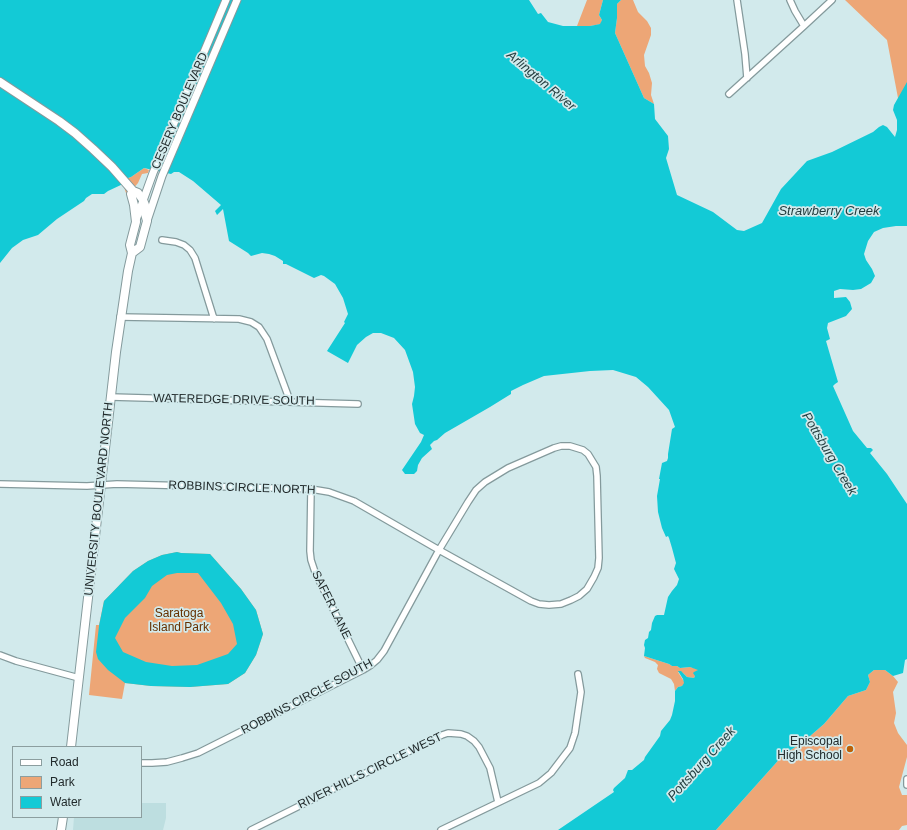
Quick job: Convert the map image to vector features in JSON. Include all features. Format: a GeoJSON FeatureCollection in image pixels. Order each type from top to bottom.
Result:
{"type":"FeatureCollection","features":[{"type":"Feature","properties":{"kind":"main road","name":"CESERY BOULEVARD"},"geometry":{"type":"LineString","coordinates":[[136,222],[153,173],[226,0]]}},
{"type":"Feature","properties":{"kind":"main road","name":"CESERY BOULEVARD"},"geometry":{"type":"LineString","coordinates":[[148,221],[162,176],[237,0]]}},
{"type":"Feature","properties":{"kind":"main road"},"geometry":{"type":"LineString","coordinates":[[0,82],[74,133],[112,167],[143,200]]}},
{"type":"Feature","properties":{"kind":"main road","name":"UNIVERSITY BOULEVARD NORTH"},"geometry":{"type":"LineString","coordinates":[[71,746],[120,317],[132,252],[130,245],[136,222],[131,194],[133,191]]}},
{"type":"Feature","properties":{"kind":"main road","name":"UNIVERSITY BOULEVARD NORTH"},"geometry":{"type":"LineString","coordinates":[[132,252],[140,247],[148,221],[145,214],[145,205],[143,200]]}},
{"type":"Feature","properties":{"kind":"main road"},"geometry":{"type":"LineString","coordinates":[[61,830],[63,818]]}},
{"type":"Feature","properties":{"kind":"street"},"geometry":{"type":"LineString","coordinates":[[737,0],[747,78]]}},
{"type":"Feature","properties":{"kind":"street"},"geometry":{"type":"LineString","coordinates":[[790,0],[804,26]]}},
{"type":"Feature","properties":{"kind":"street"},"geometry":{"type":"LineString","coordinates":[[729,94],[832,0]]}},
{"type":"Feature","properties":{"kind":"street"},"geometry":{"type":"LineString","coordinates":[[162,240],[184,245],[196,258],[214,319]]}},
{"type":"Feature","properties":{"kind":"street"},"geometry":{"type":"LineString","coordinates":[[120,317],[239,319],[251,322],[259,327],[267,338],[290,401]]}},
{"type":"Feature","properties":{"kind":"street","name":"WATEREDGE DRIVE SOUTH"},"geometry":{"type":"LineString","coordinates":[[111,397],[358,404]]}},
{"type":"Feature","properties":{"kind":"street","name":"ROBBINS CIRCLE SOUTH"},"geometry":{"type":"LineString","coordinates":[[142,763],[167,762],[198,753],[363,670],[378,660],[439,550],[476,490],[485,482],[508,468],[562,446],[570,446],[583,450],[588,454],[596,467],[597,476],[598,568],[587,589],[579,596],[571,600]]}},
{"type":"Feature","properties":{"kind":"street","name":"ROBBINS CIRCLE NORTH"},"geometry":{"type":"LineString","coordinates":[[0,484],[87,486],[117,484],[311,489],[329,492],[354,501],[531,601],[549,605],[561,604],[571,600]]}},
{"type":"Feature","properties":{"kind":"street","name":"SAFER LANE"},"geometry":{"type":"LineString","coordinates":[[311,489],[311,560],[315,572],[363,670]]}},
{"type":"Feature","properties":{"kind":"street"},"geometry":{"type":"LineString","coordinates":[[0,655],[16,661],[79,678]]}},
{"type":"Feature","properties":{"kind":"street"},"geometry":{"type":"LineString","coordinates":[[441,830],[539,783],[550,773],[570,748],[576,733],[581,700],[578,674]]}},
{"type":"Feature","properties":{"kind":"street","name":"RIVER HILLS CIRCLE WEST"},"geometry":{"type":"LineString","coordinates":[[251,830],[442,734],[448,733],[468,736],[479,747],[490,768],[498,802]]}},
{"type":"Feature","properties":{"kind":"street"},"geometry":{"type":"LineString","coordinates":[[907,779],[907,785]]}},
{"type":"Feature","properties":{"kind":"shaded area"},"geometry":{"type":"Polygon","coordinates":[[[142,803],[166,803],[166,818],[163,830],[73,830],[74,818],[142,818],[142,803]]]}},
{"type":"Feature","properties":{"kind":"green space"},"geometry":{"type":"Polygon","coordinates":[[[587,0],[603,0],[599,15],[602,20],[601,24],[577,26],[587,0]]]}},
{"type":"Feature","properties":{"kind":"green space"},"geometry":{"type":"Polygon","coordinates":[[[621,0],[633,0],[638,12],[647,21],[651,28],[651,35],[644,55],[645,66],[652,83],[651,95],[654,104],[644,98],[615,33],[617,4],[621,0]]]}},
{"type":"Feature","properties":{"kind":"green space"},"geometry":{"type":"Polygon","coordinates":[[[845,0],[907,0],[907,118],[898,98],[887,40],[845,0]]]}},
{"type":"Feature","properties":{"kind":"green space"},"geometry":{"type":"Polygon","coordinates":[[[144,168],[149,170],[148,173],[142,174],[138,183],[127,196],[123,184],[128,178],[144,168]]]}},
{"type":"Feature","properties":{"kind":"green space","name":"Saratoga Island Park"},"geometry":{"type":"Polygon","coordinates":[[[177,552],[210,554],[241,589],[256,610],[263,634],[256,655],[245,673],[228,684],[190,687],[151,686],[125,683],[122,699],[89,695],[96,625],[99,625],[104,601],[133,571],[148,561],[162,555],[177,552]]]}},
{"type":"Feature","properties":{"kind":"green space"},"geometry":{"type":"Polygon","coordinates":[[[644,656],[672,666],[677,666],[680,668],[690,667],[698,670],[694,678],[687,677],[683,673],[678,672],[685,683],[678,687],[675,691],[674,684],[671,679],[659,673],[657,669],[658,665],[644,656]]]}},
{"type":"Feature","properties":{"kind":"green space","name":"Episcopal High School"},"geometry":{"type":"Polygon","coordinates":[[[874,670],[885,670],[898,682],[893,692],[896,713],[894,723],[898,733],[907,745],[907,757],[899,787],[902,795],[907,795],[907,825],[902,826],[899,830],[716,830],[784,754],[802,743],[824,724],[848,696],[866,690],[870,682],[868,675],[874,670]]]}},
{"type":"Feature","properties":{"kind":"water"},"geometry":{"type":"Polygon","coordinates":[[[0,0],[529,0],[538,14],[541,13],[548,22],[563,26],[590,26],[600,24],[602,20],[599,15],[603,0],[621,0],[617,4],[615,33],[644,98],[654,104],[655,119],[668,136],[669,149],[666,158],[677,195],[713,212],[737,230],[744,231],[762,223],[781,189],[807,161],[832,152],[873,132],[883,125],[887,127],[895,137],[897,120],[893,110],[894,105],[907,82],[907,226],[883,228],[874,232],[868,241],[864,254],[875,276],[871,283],[861,289],[840,289],[834,291],[834,298],[846,297],[850,302],[852,309],[846,316],[828,323],[827,328],[830,339],[826,341],[838,382],[833,386],[853,431],[867,448],[871,448],[873,450],[870,453],[887,474],[907,504],[907,659],[905,660],[903,673],[893,676],[885,670],[874,670],[868,675],[870,682],[866,690],[848,696],[824,724],[802,743],[784,754],[716,830],[558,830],[614,792],[614,788],[625,778],[628,770],[632,770],[644,760],[672,715],[675,701],[675,691],[684,683],[678,671],[681,671],[687,677],[694,678],[695,676],[693,673],[698,670],[690,667],[680,668],[677,666],[672,666],[644,656],[645,640],[648,638],[655,616],[664,615],[668,597],[677,585],[679,579],[674,569],[676,563],[669,538],[668,536],[666,537],[662,528],[658,512],[657,496],[662,463],[667,461],[672,429],[675,427],[669,410],[648,387],[636,377],[613,370],[544,376],[511,391],[511,394],[445,433],[430,445],[432,449],[422,458],[418,465],[417,471],[414,474],[405,474],[402,470],[424,435],[420,433],[415,424],[412,404],[415,387],[413,372],[405,350],[394,338],[381,333],[373,333],[357,345],[348,363],[327,351],[345,323],[344,322],[348,314],[343,298],[335,284],[324,276],[321,275],[314,278],[286,264],[283,264],[283,261],[269,254],[262,253],[251,256],[229,241],[223,209],[217,215],[215,211],[221,205],[193,181],[179,172],[174,172],[171,174],[144,168],[128,178],[123,184],[104,194],[92,194],[57,219],[38,235],[23,240],[12,248],[0,263],[0,0]]]}},
{"type":"Feature","properties":{"kind":"water"},"geometry":{"type":"Polygon","coordinates":[[[177,552],[210,554],[241,589],[256,610],[263,634],[256,655],[245,673],[228,684],[190,687],[151,686],[125,683],[108,670],[98,659],[96,652],[104,601],[133,571],[148,561],[162,555],[177,552]],[[177,573],[167,575],[152,586],[145,598],[125,618],[115,638],[123,652],[146,662],[172,666],[197,665],[228,654],[237,644],[233,624],[221,603],[198,573],[177,573]]]}},
{"type":"Feature","properties":{"kind":"place","name":"Episcopal High School"},"geometry":{"type":"Point","coordinates":[850,749]}},
{"type":"Feature","properties":{"kind":"water label","name":"Arlington River"},"geometry":{"type":"Point","coordinates":[541,81]}},
{"type":"Feature","properties":{"kind":"water label","name":"Strawberry Creek"},"geometry":{"type":"Point","coordinates":[829,211]}},
{"type":"Feature","properties":{"kind":"water label","name":"Pottsburg Creek"},"geometry":{"type":"Point","coordinates":[829,454]}},
{"type":"Feature","properties":{"kind":"water label","name":"Pottsburg Creek"},"geometry":{"type":"Point","coordinates":[702,764]}}]}
